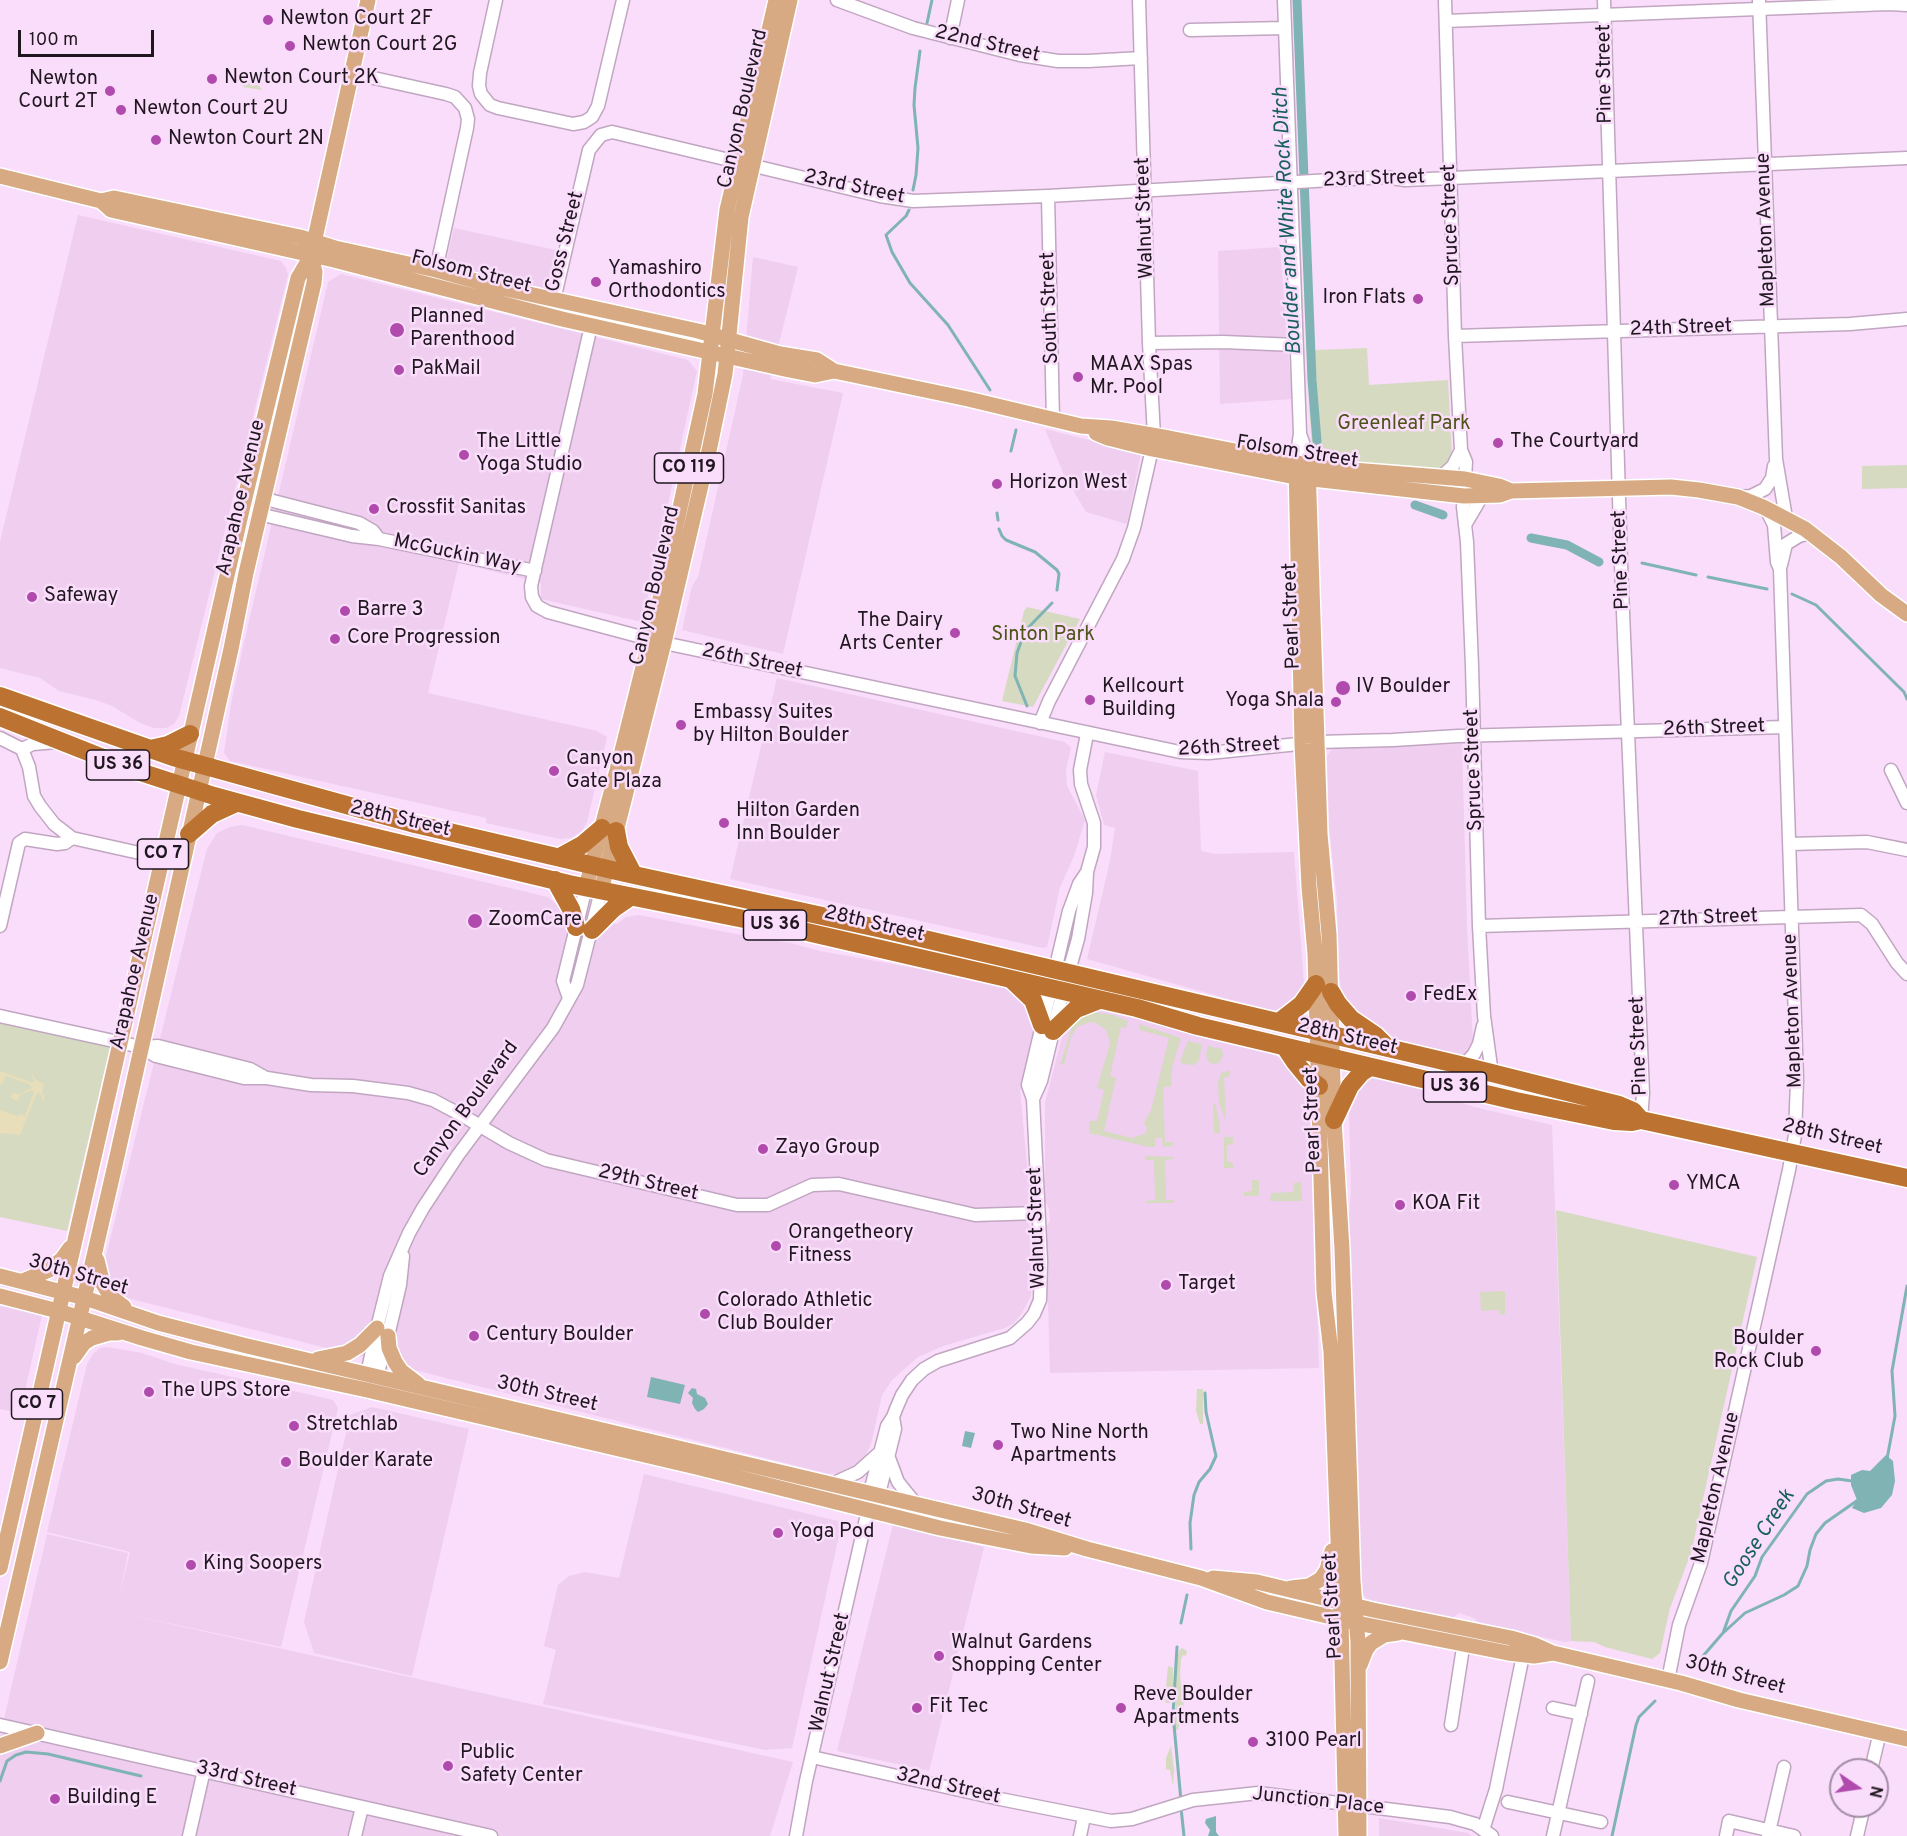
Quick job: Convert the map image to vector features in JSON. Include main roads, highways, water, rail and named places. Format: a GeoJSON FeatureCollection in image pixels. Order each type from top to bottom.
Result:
{"type":"FeatureCollection","features":[{"type":"Feature","properties":{"kind":"highway","name":"US 36"},"geometry":{"type":"LineString","coordinates":[[0,696],[150,749]]}},
{"type":"Feature","properties":{"kind":"highway","name":"28th Street"},"geometry":{"type":"LineString","coordinates":[[0,717],[59,742],[178,785],[236,803],[594,889],[794,929],[1011,979],[1370,1067],[1614,1121],[1641,1120],[1907,1178]]}},
{"type":"Feature","properties":{"kind":"highway"},"geometry":{"type":"LineString","coordinates":[[150,749],[168,745],[190,734]]}},
{"type":"Feature","properties":{"kind":"highway","name":"28th Street"},"geometry":{"type":"LineString","coordinates":[[150,749],[415,824],[1062,971],[1463,1066],[1619,1105],[1633,1111],[1641,1120]]}},
{"type":"Feature","properties":{"kind":"highway"},"geometry":{"type":"LineString","coordinates":[[189,834],[212,814],[236,803]]}},
{"type":"Feature","properties":{"kind":"highway"},"geometry":{"type":"LineString","coordinates":[[560,856],[609,830],[633,874]]}},
{"type":"Feature","properties":{"kind":"highway"},"geometry":{"type":"LineString","coordinates":[[555,880],[584,929],[630,897]]}},
{"type":"Feature","properties":{"kind":"highway"},"geometry":{"type":"LineString","coordinates":[[1011,979],[1033,1000],[1048,1028],[1076,1009],[1099,1000]]}},
{"type":"Feature","properties":{"kind":"highway"},"geometry":{"type":"LineString","coordinates":[[1280,1022],[1324,988],[1351,1019],[1376,1036],[1387,1048]]}},
{"type":"Feature","properties":{"kind":"highway"},"geometry":{"type":"LineString","coordinates":[[1285,1047],[1294,1062],[1318,1086]]}},
{"type":"Feature","properties":{"kind":"highway"},"geometry":{"type":"LineString","coordinates":[[1334,1120],[1350,1086],[1362,1072],[1370,1067]]}},
{"type":"Feature","properties":{"kind":"main road","name":"Arapahoe Avenue"},"geometry":{"type":"LineString","coordinates":[[0,1568],[242,510],[298,278],[313,249],[368,0]]}},
{"type":"Feature","properties":{"kind":"main road","name":"Canyon Boulevard"},"geometry":{"type":"LineString","coordinates":[[594,889],[664,644],[709,452],[727,356],[745,164],[776,0]]}},
{"type":"Feature","properties":{"kind":"main road","name":"Canyon Boulevard"},"geometry":{"type":"LineString","coordinates":[[609,830],[648,640],[664,583],[705,394],[727,210],[745,164],[790,0]]}},
{"type":"Feature","properties":{"kind":"main road","name":"Folsom Street"},"geometry":{"type":"LineString","coordinates":[[0,176],[101,201],[111,210],[436,270],[780,354],[817,360],[834,371],[1153,442],[1302,471],[1428,492],[1463,501],[1482,496],[1500,495],[1505,488]]}},
{"type":"Feature","properties":{"kind":"main road","name":"Arapahoe Avenue"},"geometry":{"type":"LineString","coordinates":[[0,1662],[85,1298],[260,514],[314,283],[313,249]]}},
{"type":"Feature","properties":{"kind":"main road","name":"Folsom Street"},"geometry":{"type":"LineString","coordinates":[[313,249],[504,304],[591,326],[815,375],[834,371]]}},
{"type":"Feature","properties":{"kind":"main road","name":"Folsom Street"},"geometry":{"type":"LineString","coordinates":[[1302,471],[1441,477],[1466,474],[1505,488],[1683,488],[1738,497],[1766,508],[1810,533],[1841,557],[1881,595],[1907,614]]}},
{"type":"Feature","properties":{"kind":"main road","name":"Pearl Street"},"geometry":{"type":"LineString","coordinates":[[1302,471],[1298,579],[1302,744],[1305,807],[1324,988]]}},
{"type":"Feature","properties":{"kind":"main road","name":"Pearl Street"},"geometry":{"type":"LineString","coordinates":[[1302,471],[1314,639],[1320,834],[1326,886],[1324,988],[1326,1056],[1334,1120],[1342,1249],[1347,1603],[1341,1619],[1352,1806]]}},
{"type":"Feature","properties":{"kind":"main road"},"geometry":{"type":"LineString","coordinates":[[1298,579],[1302,579],[1308,591],[1310,624],[1314,639]]}},
{"type":"Feature","properties":{"kind":"main road"},"geometry":{"type":"LineString","coordinates":[[1305,807],[1313,836],[1320,884],[1326,886]]}},
{"type":"Feature","properties":{"kind":"main road","name":"Pearl Street"},"geometry":{"type":"LineString","coordinates":[[1326,1056],[1318,1086],[1324,1292],[1331,1352],[1337,1521],[1347,1603],[1357,1623],[1358,1674],[1352,1806]]}},
{"type":"Feature","properties":{"kind":"main road"},"geometry":{"type":"LineString","coordinates":[[23,1281],[44,1273],[58,1263],[75,1240]]}},
{"type":"Feature","properties":{"kind":"main road"},"geometry":{"type":"LineString","coordinates":[[97,1244],[98,1272],[105,1289],[116,1301],[142,1318]]}},
{"type":"Feature","properties":{"kind":"main road","name":"30th Street"},"geometry":{"type":"LineString","coordinates":[[0,1276],[85,1298],[142,1318],[243,1345],[1025,1530],[1087,1550],[1201,1578],[1258,1599],[1357,1623],[1523,1655],[1553,1653]]}},
{"type":"Feature","properties":{"kind":"main road","name":"30th Street"},"geometry":{"type":"LineString","coordinates":[[0,1296],[200,1354],[367,1390],[696,1467],[962,1533],[1031,1546],[1087,1550]]}},
{"type":"Feature","properties":{"kind":"main road"},"geometry":{"type":"LineString","coordinates":[[306,1360],[326,1359],[346,1353],[382,1332],[394,1362],[423,1387]]}},
{"type":"Feature","properties":{"kind":"main road"},"geometry":{"type":"LineString","coordinates":[[69,1365],[81,1346],[92,1338],[109,1333],[128,1334]]}},
{"type":"Feature","properties":{"kind":"main road"},"geometry":{"type":"LineString","coordinates":[[1280,1588],[1304,1587],[1321,1579],[1331,1559],[1337,1521]]}},
{"type":"Feature","properties":{"kind":"main road","name":"30th Street"},"geometry":{"type":"LineString","coordinates":[[1201,1578],[1257,1582],[1511,1638],[1553,1653],[1668,1680],[1739,1700],[1907,1738]]}},
{"type":"Feature","properties":{"kind":"main road"},"geometry":{"type":"LineString","coordinates":[[1358,1674],[1364,1654],[1371,1643],[1384,1635],[1405,1633]]}},
{"type":"Feature","properties":{"kind":"main road"},"geometry":{"type":"LineString","coordinates":[[0,1746],[37,1733]]}},
{"type":"Feature","properties":{"kind":"main road"},"geometry":{"type":"LineString","coordinates":[[1346,1836],[1352,1806]]}},
{"type":"Feature","properties":{"kind":"main road"},"geometry":{"type":"LineString","coordinates":[[1352,1806],[1359,1836]]}},
{"type":"Feature","properties":{"kind":"waterway"},"geometry":{"type":"LineString","coordinates":[[927,23],[932,0]]}},
{"type":"Feature","properties":{"kind":"waterway","name":"Boulder and White Rock Ditch"},"geometry":{"type":"LineString","coordinates":[[1297,0],[1312,380],[1317,441]]}},
{"type":"Feature","properties":{"kind":"waterway"},"geometry":{"type":"LineString","coordinates":[[913,190],[918,148],[914,105],[920,51]]}},
{"type":"Feature","properties":{"kind":"waterway"},"geometry":{"type":"LineString","coordinates":[[909,210],[906,216],[886,235],[892,252],[910,283],[948,325],[990,390]]}},
{"type":"Feature","properties":{"kind":"waterway"},"geometry":{"type":"LineString","coordinates":[[1011,451],[1016,430]]}},
{"type":"Feature","properties":{"kind":"waterway","name":"Boulder and White Rock Ditch"},"geometry":{"type":"LineString","coordinates":[[1415,505],[1443,515]]}},
{"type":"Feature","properties":{"kind":"waterway"},"geometry":{"type":"LineString","coordinates":[[997,513],[998,520]]}},
{"type":"Feature","properties":{"kind":"waterway"},"geometry":{"type":"LineString","coordinates":[[999,529],[1006,540],[1035,552],[1057,570],[1059,574],[1057,590]]}},
{"type":"Feature","properties":{"kind":"waterway","name":"Boulder and White Rock Ditch"},"geometry":{"type":"LineString","coordinates":[[1531,538],[1567,545],[1599,562]]}},
{"type":"Feature","properties":{"kind":"waterway","name":"Boulder and White Rock Ditch"},"geometry":{"type":"LineString","coordinates":[[1642,563],[1696,575]]}},
{"type":"Feature","properties":{"kind":"waterway","name":"Boulder and White Rock Ditch"},"geometry":{"type":"LineString","coordinates":[[1708,577],[1767,589]]}},
{"type":"Feature","properties":{"kind":"waterway","name":"Boulder and White Rock Ditch"},"geometry":{"type":"LineString","coordinates":[[1792,594],[1816,605],[1904,692],[1907,699]]}},
{"type":"Feature","properties":{"kind":"waterway"},"geometry":{"type":"LineString","coordinates":[[1027,706],[1015,676],[1017,653],[1025,631],[1052,603]]}},
{"type":"Feature","properties":{"kind":"waterway","name":"Goose Creek"},"geometry":{"type":"LineString","coordinates":[[1887,1459],[1895,1416],[1892,1371],[1907,1286]]}},
{"type":"Feature","properties":{"kind":"waterway"},"geometry":{"type":"LineString","coordinates":[[1191,1549],[1190,1523],[1194,1495],[1199,1482],[1210,1469],[1216,1456],[1206,1412],[1205,1393]]}},
{"type":"Feature","properties":{"kind":"waterway","name":"Goose Creek"},"geometry":{"type":"LineString","coordinates":[[1723,1633],[1731,1611],[1755,1576],[1762,1557],[1807,1494],[1826,1481],[1838,1479],[1852,1481]]}},
{"type":"Feature","properties":{"kind":"waterway","name":"Goose Creek"},"geometry":{"type":"LineString","coordinates":[[1697,1663],[1722,1634],[1745,1613],[1798,1586],[1807,1566],[1816,1534],[1825,1523],[1858,1500]]}},
{"type":"Feature","properties":{"kind":"waterway"},"geometry":{"type":"LineString","coordinates":[[1181,1623],[1187,1595]]}},
{"type":"Feature","properties":{"kind":"waterway"},"geometry":{"type":"LineString","coordinates":[[1177,1647],[1173,1714],[1181,1801]]}},
{"type":"Feature","properties":{"kind":"waterway","name":"Goose Creek"},"geometry":{"type":"LineString","coordinates":[[1612,1836],[1636,1725],[1639,1717],[1655,1701]]}},
{"type":"Feature","properties":{"kind":"waterway"},"geometry":{"type":"LineString","coordinates":[[0,1781],[7,1761],[26,1752],[48,1754],[141,1776]]}},
{"type":"Feature","properties":{"kind":"waterway"},"geometry":{"type":"LineString","coordinates":[[1181,1808],[1184,1836]]}},
{"type":"Feature","properties":{"kind":"place","name":"Newton Court 2F"},"geometry":{"type":"Point","coordinates":[268,20]}},
{"type":"Feature","properties":{"kind":"place","name":"Newton Court 2G"},"geometry":{"type":"Point","coordinates":[290,46]}},
{"type":"Feature","properties":{"kind":"place","name":"Newton Court 2K"},"geometry":{"type":"Point","coordinates":[212,79]}},
{"type":"Feature","properties":{"kind":"place","name":"Newton Court 2T"},"geometry":{"type":"Point","coordinates":[110,91]}},
{"type":"Feature","properties":{"kind":"place","name":"Newton Court 2U"},"geometry":{"type":"Point","coordinates":[121,110]}},
{"type":"Feature","properties":{"kind":"place","name":"Newton Court 2N"},"geometry":{"type":"Point","coordinates":[156,140]}},
{"type":"Feature","properties":{"kind":"place","name":"Yamashiro Orthodontics"},"geometry":{"type":"Point","coordinates":[596,282]}},
{"type":"Feature","properties":{"kind":"place","name":"Iron Flats"},"geometry":{"type":"Point","coordinates":[1418,299]}},
{"type":"Feature","properties":{"kind":"place","name":"Planned Parenthood"},"geometry":{"type":"Point","coordinates":[397,330]}},
{"type":"Feature","properties":{"kind":"place","name":"PakMail"},"geometry":{"type":"Point","coordinates":[399,370]}},
{"type":"Feature","properties":{"kind":"place","name":"MAAX Spas Mr. Pool"},"geometry":{"type":"Point","coordinates":[1078,377]}},
{"type":"Feature","properties":{"kind":"place","name":"The Courtyard"},"geometry":{"type":"Point","coordinates":[1498,443]}},
{"type":"Feature","properties":{"kind":"place","name":"The Little Yoga Studio"},"geometry":{"type":"Point","coordinates":[464,455]}},
{"type":"Feature","properties":{"kind":"place","name":"Horizon West"},"geometry":{"type":"Point","coordinates":[997,484]}},
{"type":"Feature","properties":{"kind":"place","name":"Crossfit Sanitas"},"geometry":{"type":"Point","coordinates":[374,509]}},
{"type":"Feature","properties":{"kind":"place","name":"Safeway"},"geometry":{"type":"Point","coordinates":[32,597]}},
{"type":"Feature","properties":{"kind":"place","name":"Barre 3"},"geometry":{"type":"Point","coordinates":[345,611]}},
{"type":"Feature","properties":{"kind":"place","name":"The Dairy Arts Center"},"geometry":{"type":"Point","coordinates":[955,633]}},
{"type":"Feature","properties":{"kind":"place","name":"Core Progression"},"geometry":{"type":"Point","coordinates":[335,639]}},
{"type":"Feature","properties":{"kind":"place","name":"IV Boulder"},"geometry":{"type":"Point","coordinates":[1343,688]}},
{"type":"Feature","properties":{"kind":"place","name":"Kellcourt Building"},"geometry":{"type":"Point","coordinates":[1090,700]}},
{"type":"Feature","properties":{"kind":"place","name":"Yoga Shala"},"geometry":{"type":"Point","coordinates":[1336,702]}},
{"type":"Feature","properties":{"kind":"place","name":"Embassy Suites by Hilton Boulder"},"geometry":{"type":"Point","coordinates":[681,725]}},
{"type":"Feature","properties":{"kind":"place","name":"Canyon Gate Plaza"},"geometry":{"type":"Point","coordinates":[554,771]}},
{"type":"Feature","properties":{"kind":"place","name":"Hilton Garden Inn Boulder"},"geometry":{"type":"Point","coordinates":[724,823]}},
{"type":"Feature","properties":{"kind":"place","name":"ZoomCare"},"geometry":{"type":"Point","coordinates":[475,921]}},
{"type":"Feature","properties":{"kind":"place","name":"FedEx"},"geometry":{"type":"Point","coordinates":[1411,996]}},
{"type":"Feature","properties":{"kind":"place","name":"Zayo Group"},"geometry":{"type":"Point","coordinates":[763,1149]}},
{"type":"Feature","properties":{"kind":"place","name":"YMCA"},"geometry":{"type":"Point","coordinates":[1674,1185]}},
{"type":"Feature","properties":{"kind":"place","name":"KOA Fit"},"geometry":{"type":"Point","coordinates":[1400,1205]}},
{"type":"Feature","properties":{"kind":"place","name":"Orangetheory Fitness"},"geometry":{"type":"Point","coordinates":[776,1246]}},
{"type":"Feature","properties":{"kind":"place","name":"Target"},"geometry":{"type":"Point","coordinates":[1166,1285]}},
{"type":"Feature","properties":{"kind":"place","name":"Colorado Athletic Club Boulder"},"geometry":{"type":"Point","coordinates":[705,1314]}},
{"type":"Feature","properties":{"kind":"place","name":"Century Boulder"},"geometry":{"type":"Point","coordinates":[474,1336]}},
{"type":"Feature","properties":{"kind":"place","name":"Boulder Rock Club"},"geometry":{"type":"Point","coordinates":[1816,1351]}},
{"type":"Feature","properties":{"kind":"place","name":"The UPS Store"},"geometry":{"type":"Point","coordinates":[149,1392]}},
{"type":"Feature","properties":{"kind":"place","name":"Stretchlab"},"geometry":{"type":"Point","coordinates":[294,1426]}},
{"type":"Feature","properties":{"kind":"place","name":"Two Nine North Apartments"},"geometry":{"type":"Point","coordinates":[998,1445]}},
{"type":"Feature","properties":{"kind":"place","name":"Boulder Karate"},"geometry":{"type":"Point","coordinates":[286,1462]}},
{"type":"Feature","properties":{"kind":"place","name":"Yoga Pod"},"geometry":{"type":"Point","coordinates":[778,1533]}},
{"type":"Feature","properties":{"kind":"place","name":"King Soopers"},"geometry":{"type":"Point","coordinates":[191,1565]}},
{"type":"Feature","properties":{"kind":"place","name":"Walnut Gardens Shopping Center"},"geometry":{"type":"Point","coordinates":[939,1656]}},
{"type":"Feature","properties":{"kind":"place","name":"Fit Tec"},"geometry":{"type":"Point","coordinates":[917,1708]}},
{"type":"Feature","properties":{"kind":"place","name":"Reve Boulder Apartments"},"geometry":{"type":"Point","coordinates":[1121,1708]}},
{"type":"Feature","properties":{"kind":"place","name":"3100 Pearl"},"geometry":{"type":"Point","coordinates":[1253,1742]}},
{"type":"Feature","properties":{"kind":"place","name":"Public Safety Center"},"geometry":{"type":"Point","coordinates":[448,1766]}},
{"type":"Feature","properties":{"kind":"place","name":"Building E"},"geometry":{"type":"Point","coordinates":[55,1799]}},
{"type":"Feature","properties":{"kind":"park label","name":"Greenleaf Park"},"geometry":{"type":"Point","coordinates":[1404,425]}},
{"type":"Feature","properties":{"kind":"park label","name":"Sinton Park"},"geometry":{"type":"Point","coordinates":[1043,636]}}]}
